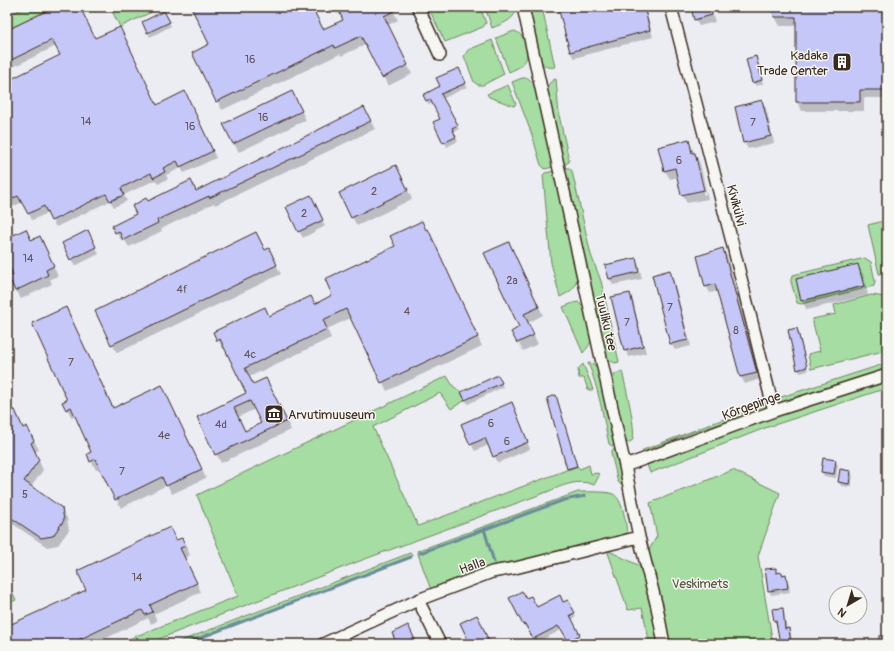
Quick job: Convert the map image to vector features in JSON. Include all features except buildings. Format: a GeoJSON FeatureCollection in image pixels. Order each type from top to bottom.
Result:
{"type":"FeatureCollection","features":[{"type":"Feature","properties":{"kind":"street"},"geometry":{"type":"LineString","coordinates":[[418,7],[440,55]]}},
{"type":"Feature","properties":{"kind":"street","name":"Tuuliku tee"},"geometry":{"type":"LineString","coordinates":[[523,7],[625,466],[639,537],[657,607],[664,644]]}},
{"type":"Feature","properties":{"kind":"street","name":"Kivikülvi"},"geometry":{"type":"LineString","coordinates":[[671,7],[774,411]]}},
{"type":"Feature","properties":{"kind":"street","name":"Kõrgepinge"},"geometry":{"type":"LineString","coordinates":[[625,466],[774,411],[887,375]]}},
{"type":"Feature","properties":{"kind":"street","name":"Halla"},"geometry":{"type":"LineString","coordinates":[[323,644],[418,600],[492,572],[515,568],[639,537]]}},
{"type":"Feature","properties":{"kind":"street"},"geometry":{"type":"LineString","coordinates":[[418,600],[440,644]]}},
{"type":"Feature","properties":{"kind":"green space"},"geometry":{"type":"Polygon","coordinates":[[[26,7],[55,7],[7,30],[7,16],[26,7]]]}},
{"type":"Feature","properties":{"kind":"green space"},"geometry":{"type":"Polygon","coordinates":[[[110,7],[162,7],[120,27],[110,7]]]}},
{"type":"Feature","properties":{"kind":"green space"},"geometry":{"type":"Polygon","coordinates":[[[432,7],[480,7],[486,23],[483,27],[445,42],[429,9],[432,7]]]}},
{"type":"Feature","properties":{"kind":"green space"},"geometry":{"type":"Polygon","coordinates":[[[485,7],[517,7],[511,18],[505,23],[492,28],[485,7]]]}},
{"type":"Feature","properties":{"kind":"green space"},"geometry":{"type":"Polygon","coordinates":[[[529,7],[542,7],[555,67],[546,67],[541,61],[529,7]]]}},
{"type":"Feature","properties":{"kind":"green space"},"geometry":{"type":"Polygon","coordinates":[[[514,31],[525,40],[528,50],[526,60],[523,64],[509,72],[496,38],[514,31]]]}},
{"type":"Feature","properties":{"kind":"green space"},"geometry":{"type":"Polygon","coordinates":[[[492,40],[504,74],[483,85],[478,85],[474,82],[464,56],[468,50],[492,40]]]}},
{"type":"Feature","properties":{"kind":"green space"},"geometry":{"type":"Polygon","coordinates":[[[522,78],[528,78],[534,84],[553,167],[545,169],[541,165],[532,135],[512,82],[522,78]]]}},
{"type":"Feature","properties":{"kind":"green space"},"geometry":{"type":"Polygon","coordinates":[[[556,79],[559,115],[569,160],[569,162],[564,165],[547,91],[550,83],[556,79]]]}},
{"type":"Feature","properties":{"kind":"green space"},"geometry":{"type":"Polygon","coordinates":[[[508,85],[516,104],[514,106],[489,97],[487,94],[508,85]]]}},
{"type":"Feature","properties":{"kind":"green space"},"geometry":{"type":"Polygon","coordinates":[[[565,168],[570,168],[572,171],[591,255],[601,281],[619,362],[615,363],[609,360],[606,355],[565,168]]]}},
{"type":"Feature","properties":{"kind":"green space"},"geometry":{"type":"Polygon","coordinates":[[[554,171],[577,276],[574,287],[560,297],[551,263],[543,175],[554,171]]]}},
{"type":"Feature","properties":{"kind":"green space"},"geometry":{"type":"Polygon","coordinates":[[[887,220],[887,272],[879,274],[868,225],[887,220]]]}},
{"type":"Feature","properties":{"kind":"green space"},"geometry":{"type":"Polygon","coordinates":[[[865,258],[871,262],[875,281],[874,286],[801,304],[797,303],[791,282],[793,275],[865,258]]]}},
{"type":"Feature","properties":{"kind":"green space"},"geometry":{"type":"Polygon","coordinates":[[[871,295],[887,297],[887,350],[811,369],[808,354],[820,351],[812,319],[836,314],[834,305],[871,295]]]}},
{"type":"Feature","properties":{"kind":"green space"},"geometry":{"type":"Polygon","coordinates":[[[578,302],[584,308],[591,338],[590,345],[583,353],[563,307],[578,302]]]}},
{"type":"Feature","properties":{"kind":"green space"},"geometry":{"type":"Polygon","coordinates":[[[588,363],[594,364],[598,370],[615,445],[612,446],[609,444],[598,393],[588,363]]]}},
{"type":"Feature","properties":{"kind":"green space"},"geometry":{"type":"Polygon","coordinates":[[[887,363],[887,369],[782,403],[778,403],[775,399],[887,363]]]}},
{"type":"Feature","properties":{"kind":"green space"},"geometry":{"type":"Polygon","coordinates":[[[583,364],[593,390],[588,390],[584,378],[579,378],[578,369],[583,364]]]}},
{"type":"Feature","properties":{"kind":"green space"},"geometry":{"type":"Polygon","coordinates":[[[622,371],[630,405],[634,433],[633,440],[626,443],[612,382],[615,374],[622,371]]]}},
{"type":"Feature","properties":{"kind":"green space"},"geometry":{"type":"Polygon","coordinates":[[[447,376],[453,386],[461,392],[465,400],[451,409],[440,393],[373,427],[418,526],[577,466],[580,469],[589,465],[591,474],[598,473],[599,476],[594,485],[582,482],[564,485],[357,562],[146,644],[116,644],[238,596],[197,495],[447,376]]]}},
{"type":"Feature","properties":{"kind":"green space"},"geometry":{"type":"Polygon","coordinates":[[[887,381],[887,388],[765,428],[650,473],[647,465],[777,416],[887,381]]]}},
{"type":"Feature","properties":{"kind":"green space"},"geometry":{"type":"Polygon","coordinates":[[[768,402],[766,407],[762,410],[694,432],[643,452],[643,450],[768,402]]]}},
{"type":"Feature","properties":{"kind":"green space"},"geometry":{"type":"Polygon","coordinates":[[[613,449],[616,449],[623,483],[620,484],[618,482],[611,453],[613,449]]]}},
{"type":"Feature","properties":{"kind":"green space","name":"Veskimets"},"geometry":{"type":"Polygon","coordinates":[[[733,470],[780,493],[758,556],[773,644],[650,644],[642,608],[628,610],[607,550],[640,566],[657,536],[650,503],[733,470]]]}},
{"type":"Feature","properties":{"kind":"green space"},"geometry":{"type":"Polygon","coordinates":[[[578,492],[606,492],[613,494],[622,506],[627,534],[431,590],[417,551],[578,492]]]}},
{"type":"Feature","properties":{"kind":"green space"},"geometry":{"type":"Polygon","coordinates":[[[410,553],[412,554],[411,557],[184,644],[173,644],[410,553]]]}},
{"type":"Feature","properties":{"kind":"green space"},"geometry":{"type":"Polygon","coordinates":[[[7,582],[16,600],[7,604],[7,582]]]}},
{"type":"Feature","properties":{"kind":"waterway"},"geometry":{"type":"LineString","coordinates":[[420,553],[564,500],[585,496]]}},
{"type":"Feature","properties":{"kind":"waterway"},"geometry":{"type":"LineString","coordinates":[[484,529],[494,562]]}},
{"type":"Feature","properties":{"kind":"waterway"},"geometry":{"type":"LineString","coordinates":[[184,644],[411,557]]}},
{"type":"Feature","properties":{"kind":"place","name":"Kadaka Trade Center"},"geometry":{"type":"Point","coordinates":[842,62]}},
{"type":"Feature","properties":{"kind":"place","name":"Arvutimuuseum"},"geometry":{"type":"Point","coordinates":[274,414]}}]}
